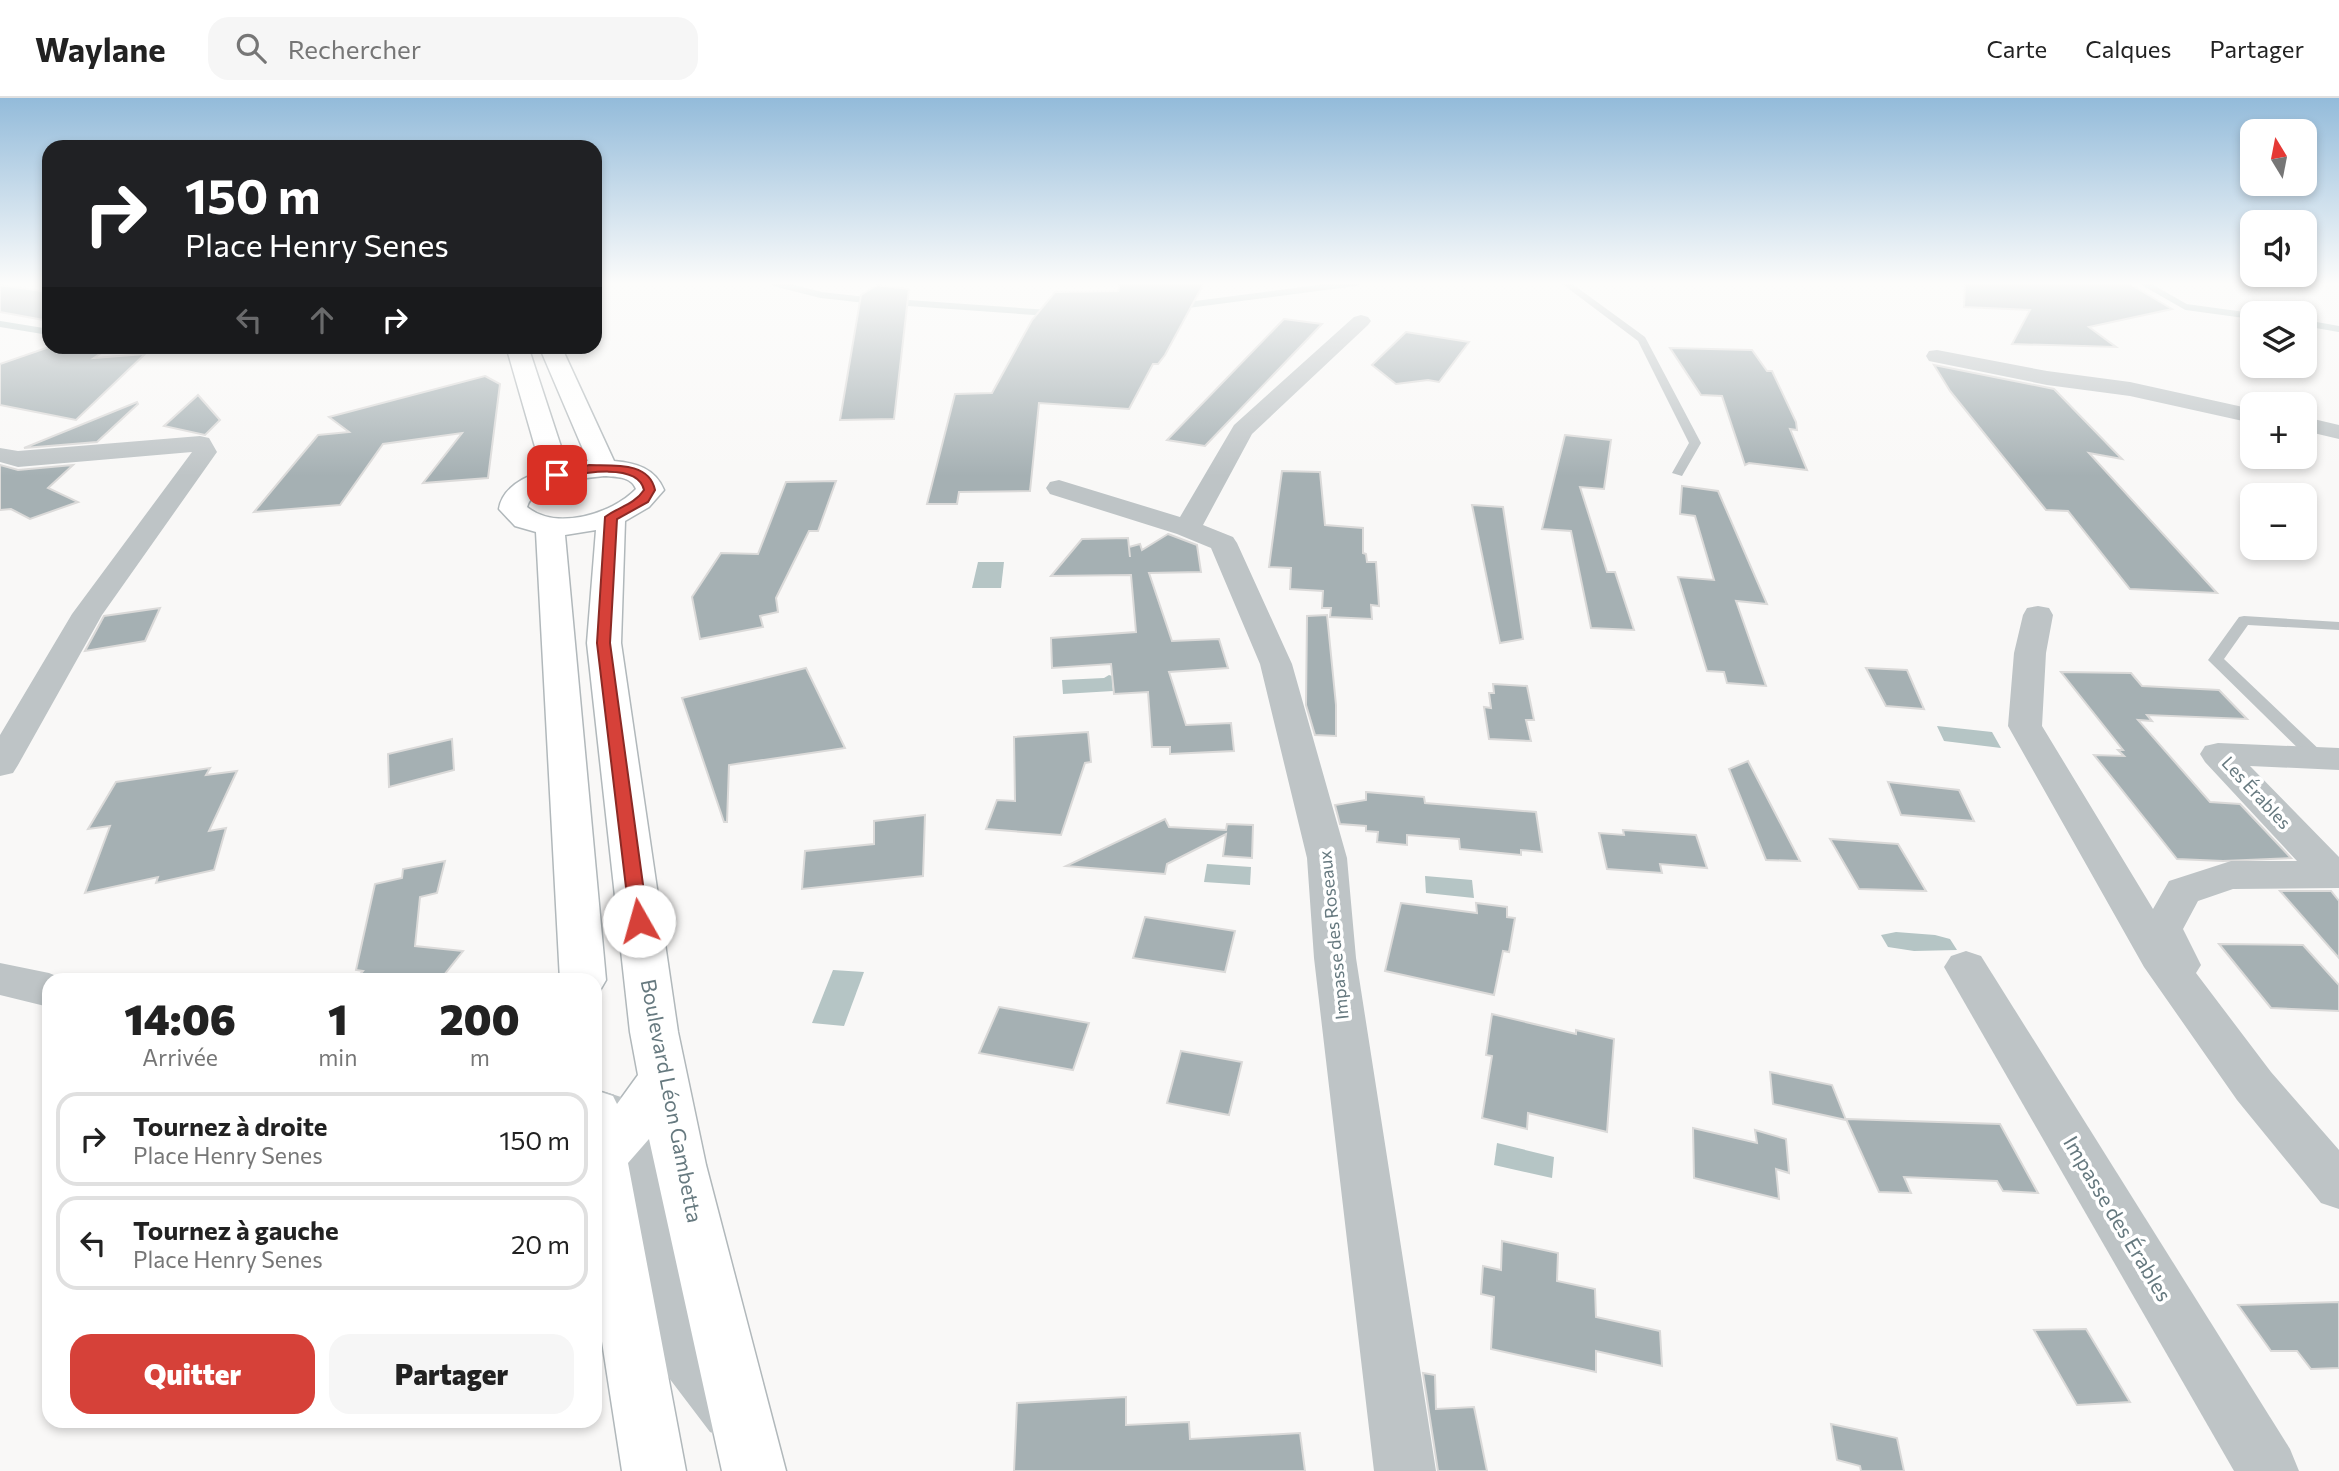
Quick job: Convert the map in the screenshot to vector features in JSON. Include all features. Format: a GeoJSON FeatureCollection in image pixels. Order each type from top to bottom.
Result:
{"type":"FeatureCollection","features":[{"type":"Feature","properties":{"kind":"main road"},"geometry":{"type":"LineString","coordinates":[[519,354],[557,475]]}},
{"type":"Feature","properties":{"kind":"main road"},"geometry":{"type":"LineString","coordinates":[[554,354],[604,468]]}},
{"type":"Feature","properties":{"kind":"main road"},"geometry":{"type":"LineString","coordinates":[[604,468],[639,474],[648,481],[650,490],[644,499],[631,509],[611,517],[570,526],[550,526],[525,520],[513,509],[514,500],[523,491],[557,475],[604,468]]}},
{"type":"Feature","properties":{"kind":"main road","name":"Boulevard Léon Gambetta"},"geometry":{"type":"LineString","coordinates":[[611,517],[604,643],[652,1018],[680,1166],[748,1448]]}},
{"type":"Feature","properties":{"kind":"main road"},"geometry":{"type":"LineString","coordinates":[[550,526],[582,973]]}},
{"type":"Feature","properties":{"kind":"main road"},"geometry":{"type":"LineString","coordinates":[[649,1445],[603,1132],[663,1077]]}},
{"type":"Feature","properties":{"kind":"street"},"geometry":{"type":"LineString","coordinates":[[1187,528],[1242,430],[1332,347]]}},
{"type":"Feature","properties":{"kind":"street"},"geometry":{"type":"LineString","coordinates":[[1937,356],[2047,378],[2130,389],[2240,413]]}},
{"type":"Feature","properties":{"kind":"street"},"geometry":{"type":"LineString","coordinates":[[2317,427],[2339,432]]}},
{"type":"Feature","properties":{"kind":"street"},"geometry":{"type":"LineString","coordinates":[[0,455],[18,459],[200,443],[205,452],[87,614],[0,765]]}},
{"type":"Feature","properties":{"kind":"street","name":"Impasse des Roseaux"},"geometry":{"type":"LineString","coordinates":[[1059,488],[1187,528],[1223,543],[1276,664],[1327,858],[1336,972],[1405,1471]]}},
{"type":"Feature","properties":{"kind":"street"},"geometry":{"type":"LineString","coordinates":[[2038,615],[2030,653],[2025,726],[2160,956],[2254,1086],[2339,1188]]}},
{"type":"Feature","properties":{"kind":"street","name":"Les Érables"},"geometry":{"type":"LineString","coordinates":[[2332,765],[2218,754],[2335,874]]}},
{"type":"Feature","properties":{"kind":"street","name":"Les Érables"},"geometry":{"type":"LineString","coordinates":[[2204,1016],[2162,929],[2183,891],[2231,875],[2335,874]]}},
{"type":"Feature","properties":{"kind":"street","name":"Impasse des Érables"},"geometry":{"type":"LineString","coordinates":[[1966,967],[2268,1471]]}},
{"type":"Feature","properties":{"kind":"street"},"geometry":{"type":"LineString","coordinates":[[0,979],[42,988]]}},
{"type":"Feature","properties":{"kind":"street"},"geometry":{"type":"LineString","coordinates":[[603,1132],[640,1138],[683,1350],[748,1448]]}},
{"type":"Feature","properties":{"kind":"street"},"geometry":{"type":"LineString","coordinates":[[649,1445],[676,1471]]}},
{"type":"Feature","properties":{"kind":"lane"},"geometry":{"type":"LineString","coordinates":[[1646,347],[1695,443],[1678,473]]}},
{"type":"Feature","properties":{"kind":"lane"},"geometry":{"type":"LineString","coordinates":[[2332,765],[2216,660],[2244,620],[2339,626]]}},
{"type":"Feature","properties":{"kind":"shaded area"},"geometry":{"type":"Polygon","coordinates":[[[978,562],[1004,562],[1001,588],[972,588],[978,562]]]}},
{"type":"Feature","properties":{"kind":"shaded area"},"geometry":{"type":"Polygon","coordinates":[[[1109,675],[1115,677],[1112,681],[1113,691],[1063,694],[1062,680],[1104,678],[1109,675]]]}},
{"type":"Feature","properties":{"kind":"shaded area"},"geometry":{"type":"Polygon","coordinates":[[[1937,726],[1992,732],[2001,748],[1944,741],[1937,726]]]}},
{"type":"Feature","properties":{"kind":"shaded area"},"geometry":{"type":"Polygon","coordinates":[[[1207,864],[1251,867],[1250,885],[1204,882],[1207,864]]]}},
{"type":"Feature","properties":{"kind":"shaded area"},"geometry":{"type":"Polygon","coordinates":[[[1425,876],[1472,880],[1474,898],[1426,893],[1425,876]]]}},
{"type":"Feature","properties":{"kind":"shaded area"},"geometry":{"type":"Polygon","coordinates":[[[1896,932],[1950,939],[1957,950],[1914,951],[1888,947],[1881,935],[1896,932]]]}},
{"type":"Feature","properties":{"kind":"shaded area"},"geometry":{"type":"Polygon","coordinates":[[[833,970],[864,972],[844,1026],[812,1023],[833,970]]]}},
{"type":"Feature","properties":{"kind":"shaded area"},"geometry":{"type":"Polygon","coordinates":[[[1497,1143],[1554,1157],[1552,1178],[1494,1165],[1497,1143]]]}},
{"type":"Feature","properties":{"kind":"building"},"geometry":{"type":"Polygon","coordinates":[[[852,347],[902,347],[894,419],[840,420],[852,347]]]}},
{"type":"Feature","properties":{"kind":"building"},"geometry":{"type":"Polygon","coordinates":[[[1017,347],[1169,347],[1158,364],[1153,364],[1129,409],[1039,403],[1030,491],[959,492],[957,504],[927,504],[955,394],[992,393],[1017,347]]]}},
{"type":"Feature","properties":{"kind":"building"},"geometry":{"type":"Polygon","coordinates":[[[1257,347],[1300,347],[1205,446],[1167,440],[1257,347]]]}},
{"type":"Feature","properties":{"kind":"building"},"geometry":{"type":"Polygon","coordinates":[[[1390,347],[1465,347],[1439,382],[1428,380],[1396,384],[1372,365],[1390,347]]]}},
{"type":"Feature","properties":{"kind":"building"},"geometry":{"type":"Polygon","coordinates":[[[1670,348],[1752,350],[1767,371],[1772,371],[1796,422],[1797,430],[1790,429],[1807,470],[1749,463],[1745,465],[1722,396],[1701,395],[1670,348]]]}},
{"type":"Feature","properties":{"kind":"building"},"geometry":{"type":"Polygon","coordinates":[[[42,349],[42,354],[100,354],[94,358],[145,354],[76,420],[0,405],[0,364],[42,349]]]}},
{"type":"Feature","properties":{"kind":"building"},"geometry":{"type":"Polygon","coordinates":[[[1934,365],[2054,389],[2122,459],[2089,453],[2217,593],[2130,589],[2068,511],[2046,510],[1950,391],[1934,365]]]}},
{"type":"Feature","properties":{"kind":"building"},"geometry":{"type":"Polygon","coordinates":[[[485,376],[500,384],[488,478],[423,483],[462,433],[383,444],[340,505],[254,512],[318,435],[349,432],[329,417],[485,376]]]}},
{"type":"Feature","properties":{"kind":"building"},"geometry":{"type":"Polygon","coordinates":[[[198,395],[220,420],[205,435],[164,426],[198,395]]]}},
{"type":"Feature","properties":{"kind":"building"},"geometry":{"type":"Polygon","coordinates":[[[137,402],[138,404],[97,442],[24,448],[137,402]]]}},
{"type":"Feature","properties":{"kind":"building"},"geometry":{"type":"Polygon","coordinates":[[[1565,435],[1611,440],[1604,489],[1580,487],[1607,572],[1615,572],[1634,630],[1591,628],[1571,531],[1542,529],[1565,435]]]}},
{"type":"Feature","properties":{"kind":"building"},"geometry":{"type":"Polygon","coordinates":[[[0,465],[18,470],[73,465],[48,488],[78,502],[30,519],[11,509],[0,510],[0,465]]]}},
{"type":"Feature","properties":{"kind":"building"},"geometry":{"type":"Polygon","coordinates":[[[1282,471],[1320,472],[1325,525],[1363,528],[1363,553],[1366,554],[1367,562],[1376,562],[1379,606],[1371,605],[1372,619],[1330,617],[1331,608],[1322,608],[1323,591],[1290,589],[1291,568],[1269,567],[1282,471]]]}},
{"type":"Feature","properties":{"kind":"building"},"geometry":{"type":"Polygon","coordinates":[[[836,481],[818,531],[809,531],[776,598],[778,612],[760,616],[763,627],[700,639],[692,597],[721,553],[758,554],[786,482],[836,481]]]}},
{"type":"Feature","properties":{"kind":"building"},"geometry":{"type":"Polygon","coordinates":[[[1682,486],[1718,491],[1767,604],[1736,601],[1766,686],[1727,683],[1724,672],[1707,671],[1678,577],[1714,580],[1695,516],[1680,514],[1682,486]]]}},
{"type":"Feature","properties":{"kind":"building"},"geometry":{"type":"Polygon","coordinates":[[[1472,505],[1503,507],[1523,639],[1500,643],[1472,505]]]}},
{"type":"Feature","properties":{"kind":"building"},"geometry":{"type":"Polygon","coordinates":[[[1168,534],[1197,545],[1201,572],[1149,573],[1172,641],[1219,639],[1228,668],[1169,672],[1186,725],[1231,723],[1234,751],[1170,754],[1170,747],[1152,747],[1148,692],[1114,694],[1111,664],[1052,668],[1051,638],[1136,632],[1131,575],[1051,576],[1082,539],[1128,538],[1130,557],[1129,547],[1140,544],[1142,550],[1168,534]]]}},
{"type":"Feature","properties":{"kind":"building"},"geometry":{"type":"Polygon","coordinates":[[[160,608],[145,641],[85,651],[104,616],[160,608]]]}},
{"type":"Feature","properties":{"kind":"building"},"geometry":{"type":"Polygon","coordinates":[[[1327,615],[1336,705],[1336,736],[1315,735],[1306,705],[1307,616],[1327,615]]]}},
{"type":"Feature","properties":{"kind":"building"},"geometry":{"type":"Polygon","coordinates":[[[806,668],[845,748],[729,765],[727,822],[724,822],[682,698],[806,668]]]}},
{"type":"Feature","properties":{"kind":"building"},"geometry":{"type":"Polygon","coordinates":[[[1866,668],[1907,670],[1924,709],[1886,706],[1866,668]]]}},
{"type":"Feature","properties":{"kind":"building"},"geometry":{"type":"Polygon","coordinates":[[[2061,672],[2131,673],[2142,686],[2219,690],[2247,719],[2147,715],[2152,721],[2138,720],[2210,802],[2240,804],[2291,858],[2223,861],[2177,859],[2094,755],[2124,756],[2118,750],[2123,750],[2061,672]]]}},
{"type":"Feature","properties":{"kind":"building"},"geometry":{"type":"Polygon","coordinates":[[[1493,684],[1527,686],[1534,720],[1526,720],[1531,741],[1489,739],[1484,707],[1491,708],[1489,693],[1494,693],[1493,684]]]}},
{"type":"Feature","properties":{"kind":"building"},"geometry":{"type":"Polygon","coordinates":[[[1088,732],[1091,762],[1085,763],[1061,835],[986,829],[997,800],[1015,801],[1014,737],[1088,732]]]}},
{"type":"Feature","properties":{"kind":"building"},"geometry":{"type":"Polygon","coordinates":[[[452,739],[454,770],[389,787],[388,754],[452,739]]]}},
{"type":"Feature","properties":{"kind":"building"},"geometry":{"type":"Polygon","coordinates":[[[1748,761],[1800,861],[1766,860],[1729,769],[1748,761]]]}},
{"type":"Feature","properties":{"kind":"building"},"geometry":{"type":"Polygon","coordinates":[[[210,768],[206,775],[237,771],[209,831],[226,828],[214,870],[156,883],[158,877],[85,893],[110,826],[88,829],[116,782],[210,768]]]}},
{"type":"Feature","properties":{"kind":"building"},"geometry":{"type":"Polygon","coordinates":[[[1888,782],[1959,790],[1974,821],[1901,815],[1888,782]]]}},
{"type":"Feature","properties":{"kind":"building"},"geometry":{"type":"Polygon","coordinates":[[[1366,792],[1424,797],[1425,803],[1536,812],[1542,852],[1521,850],[1521,855],[1460,849],[1459,839],[1407,835],[1407,845],[1377,842],[1378,832],[1366,831],[1366,826],[1340,824],[1335,805],[1366,800],[1366,792]]]}},
{"type":"Feature","properties":{"kind":"building"},"geometry":{"type":"Polygon","coordinates":[[[925,815],[923,876],[802,889],[805,851],[874,844],[874,821],[925,815]]]}},
{"type":"Feature","properties":{"kind":"building"},"geometry":{"type":"Polygon","coordinates":[[[1165,819],[1169,827],[1226,830],[1227,824],[1253,825],[1252,858],[1223,856],[1226,834],[1167,864],[1165,874],[1066,866],[1165,819]]]}},
{"type":"Feature","properties":{"kind":"building"},"geometry":{"type":"Polygon","coordinates":[[[1623,830],[1696,835],[1707,868],[1660,864],[1662,873],[1607,869],[1599,833],[1624,835],[1623,830]]]}},
{"type":"Feature","properties":{"kind":"building"},"geometry":{"type":"Polygon","coordinates":[[[1830,839],[1898,844],[1926,891],[1859,889],[1830,839]]]}},
{"type":"Feature","properties":{"kind":"building"},"geometry":{"type":"Polygon","coordinates":[[[445,861],[437,893],[420,897],[415,946],[463,951],[446,973],[361,973],[363,971],[356,970],[375,884],[402,878],[403,869],[445,861]]]}},
{"type":"Feature","properties":{"kind":"building"},"geometry":{"type":"Polygon","coordinates":[[[2280,891],[2331,891],[2339,901],[2339,958],[2280,891]]]}},
{"type":"Feature","properties":{"kind":"building"},"geometry":{"type":"Polygon","coordinates":[[[1401,903],[1477,913],[1476,903],[1507,907],[1507,917],[1515,918],[1509,952],[1503,951],[1494,995],[1385,971],[1401,903]]]}},
{"type":"Feature","properties":{"kind":"building"},"geometry":{"type":"Polygon","coordinates":[[[1145,917],[1235,931],[1225,972],[1133,958],[1145,917]]]}},
{"type":"Feature","properties":{"kind":"building"},"geometry":{"type":"Polygon","coordinates":[[[2219,944],[2303,945],[2339,985],[2339,1011],[2271,1008],[2219,944]]]}},
{"type":"Feature","properties":{"kind":"building"},"geometry":{"type":"Polygon","coordinates":[[[999,1007],[1089,1023],[1073,1070],[979,1053],[999,1007]]]}},
{"type":"Feature","properties":{"kind":"building"},"geometry":{"type":"Polygon","coordinates":[[[1492,1014],[1576,1034],[1576,1030],[1614,1039],[1607,1132],[1528,1113],[1527,1129],[1482,1118],[1492,1056],[1486,1055],[1492,1014]]]}},
{"type":"Feature","properties":{"kind":"building"},"geometry":{"type":"Polygon","coordinates":[[[1181,1051],[1242,1062],[1229,1115],[1167,1103],[1181,1051]]]}},
{"type":"Feature","properties":{"kind":"building"},"geometry":{"type":"Polygon","coordinates":[[[1770,1072],[1832,1085],[1846,1120],[1773,1104],[1770,1072]]]}},
{"type":"Feature","properties":{"kind":"building"},"geometry":{"type":"Polygon","coordinates":[[[1846,1119],[2000,1124],[2038,1193],[2003,1191],[1997,1181],[1904,1177],[1911,1193],[1879,1192],[1846,1119]]]}},
{"type":"Feature","properties":{"kind":"building"},"geometry":{"type":"Polygon","coordinates":[[[1693,1128],[1757,1143],[1755,1130],[1786,1139],[1789,1173],[1776,1169],[1779,1199],[1694,1178],[1693,1128]]]}},
{"type":"Feature","properties":{"kind":"building"},"geometry":{"type":"Polygon","coordinates":[[[1502,1241],[1558,1253],[1557,1281],[1595,1289],[1596,1317],[1660,1331],[1662,1366],[1596,1351],[1596,1372],[1491,1349],[1494,1297],[1481,1294],[1483,1266],[1501,1270],[1502,1241]]]}},
{"type":"Feature","properties":{"kind":"building"},"geometry":{"type":"Polygon","coordinates":[[[2339,1302],[2339,1368],[2311,1369],[2297,1351],[2271,1351],[2238,1305],[2339,1302]]]}},
{"type":"Feature","properties":{"kind":"building"},"geometry":{"type":"Polygon","coordinates":[[[2086,1329],[2130,1402],[2077,1405],[2034,1330],[2086,1329]]]}},
{"type":"Feature","properties":{"kind":"building"},"geometry":{"type":"Polygon","coordinates":[[[1423,1373],[1435,1375],[1436,1409],[1474,1407],[1487,1471],[1438,1471],[1423,1373]]]}},
{"type":"Feature","properties":{"kind":"building"},"geometry":{"type":"Polygon","coordinates":[[[1126,1397],[1126,1425],[1189,1422],[1190,1439],[1300,1433],[1305,1471],[1014,1471],[1017,1403],[1126,1397]]]}},
{"type":"Feature","properties":{"kind":"building"},"geometry":{"type":"Polygon","coordinates":[[[1831,1424],[1897,1438],[1904,1471],[1861,1471],[1860,1466],[1837,1460],[1831,1424]]]}},
{"type":"Feature","properties":{"kind":"route"},"geometry":{"type":"LineString","coordinates":[[557,475],[589,469],[624,470],[639,474],[648,481],[650,490],[644,499],[631,509],[611,517],[604,643],[639,921]]}}]}
